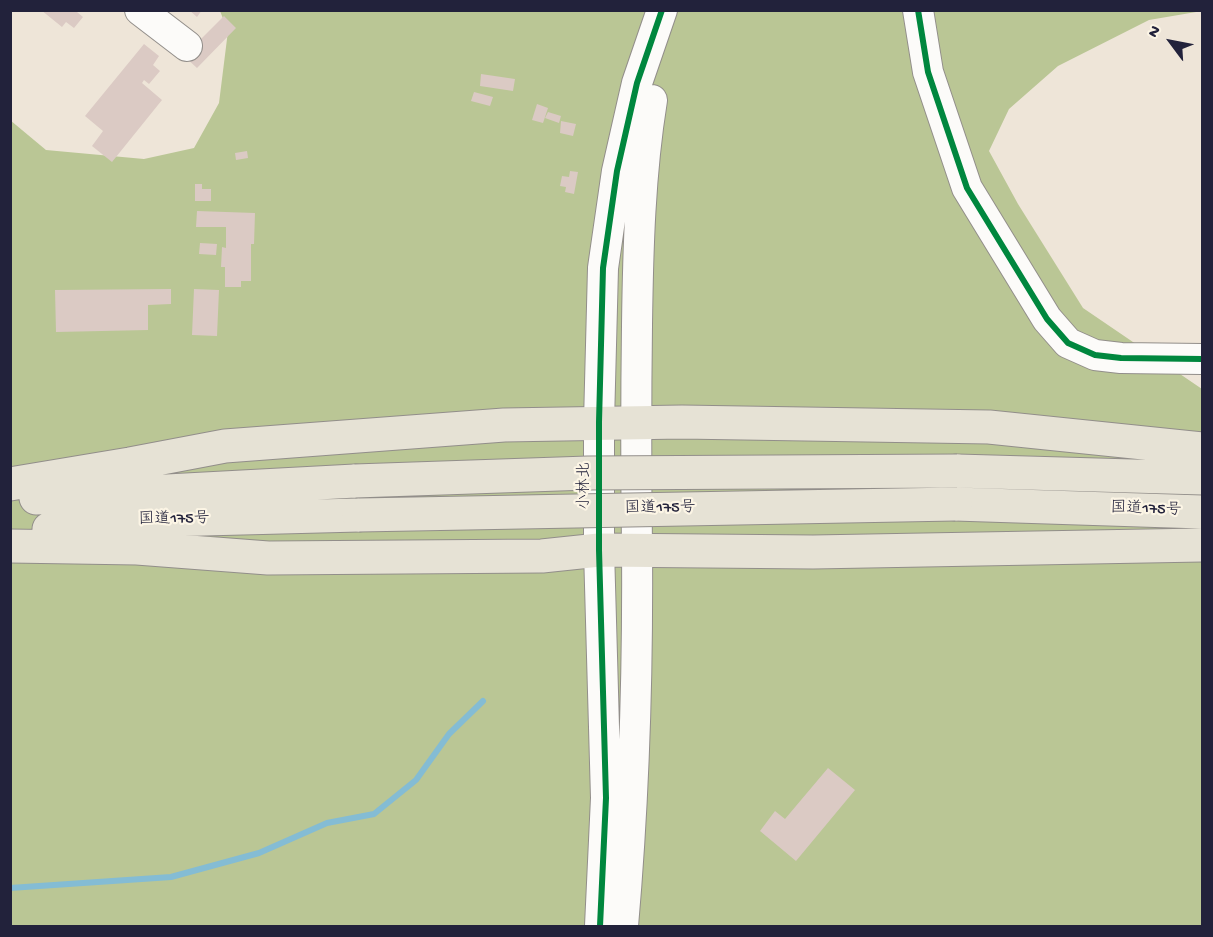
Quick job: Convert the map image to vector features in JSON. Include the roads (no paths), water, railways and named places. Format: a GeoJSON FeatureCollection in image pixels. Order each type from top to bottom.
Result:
{"type":"FeatureCollection","features":[{"type":"Feature","properties":{"kind":"highway"},"geometry":{"type":"LineString","coordinates":[[10,484],[225,446],[504,425],[599,422],[989,427],[1203,449]]}},
{"type":"Feature","properties":{"kind":"highway","name":"国道175号"},"geometry":{"type":"LineString","coordinates":[[10,500],[355,481],[588,473],[957,471],[1203,478]]}},
{"type":"Feature","properties":{"kind":"highway","name":"国道175号"},"geometry":{"type":"LineString","coordinates":[[10,532],[126,521],[955,504],[1203,512]]}},
{"type":"Feature","properties":{"kind":"highway"},"geometry":{"type":"LineString","coordinates":[[10,546],[137,548],[268,558],[542,556],[599,550],[813,552],[1203,545]]}},
{"type":"Feature","properties":{"kind":"street"},"geometry":{"type":"LineString","coordinates":[[140,10],[187,46]]}},
{"type":"Feature","properties":{"kind":"street","name":"小林北"},"geometry":{"type":"LineString","coordinates":[[600,927],[606,798],[599,550],[599,422],[603,268],[614,192],[638,83],[662,10]]}},
{"type":"Feature","properties":{"kind":"street"},"geometry":{"type":"LineString","coordinates":[[623,927],[635,733],[636,422],[640,209],[646,137],[668,10]]}},
{"type":"Feature","properties":{"kind":"street"},"geometry":{"type":"LineString","coordinates":[[918,10],[928,72],[967,188],[1047,319],[1068,343],[1095,355],[1121,358],[1203,359]]}},
{"type":"Feature","properties":{"kind":"waterway"},"geometry":{"type":"LineString","coordinates":[[10,888],[171,877],[259,853],[327,823],[374,814],[416,780],[449,734],[483,701]]}}]}
